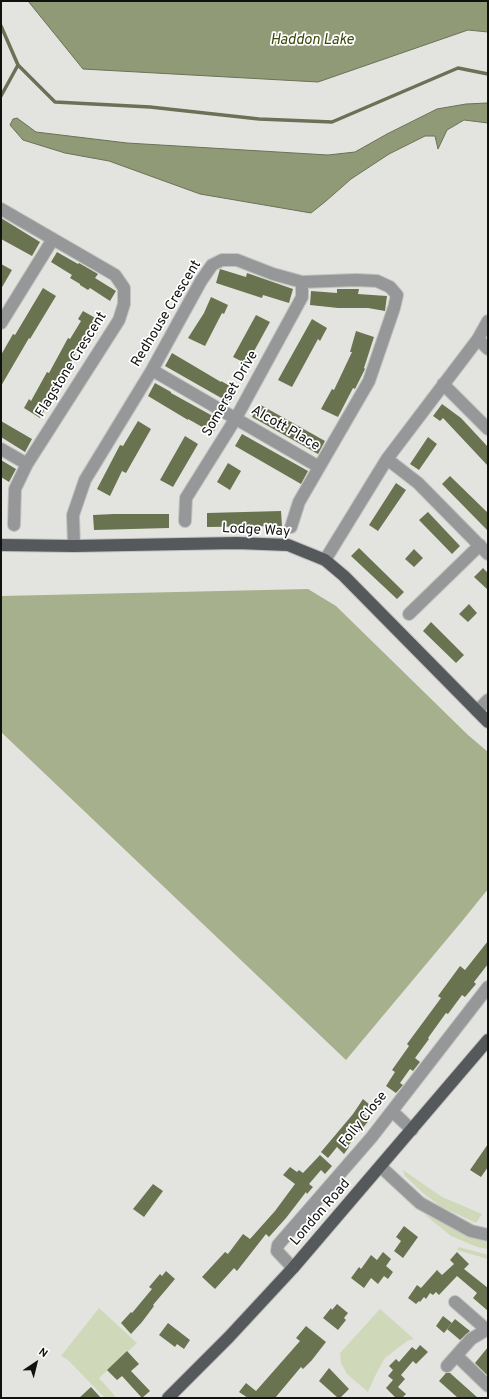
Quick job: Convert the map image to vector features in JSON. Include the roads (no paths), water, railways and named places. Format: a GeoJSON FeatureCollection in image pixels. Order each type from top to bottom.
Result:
{"type":"FeatureCollection","features":[{"type":"Feature","properties":{"kind":"main road","name":"Lodge Way"},"geometry":{"type":"LineString","coordinates":[[1,545],[74,546],[237,543],[288,545],[325,560],[344,576],[488,722]]}},
{"type":"Feature","properties":{"kind":"main road","name":"London Road"},"geometry":{"type":"LineString","coordinates":[[168,1398],[229,1337],[293,1268],[381,1167],[488,1040]]}},
{"type":"Feature","properties":{"kind":"street","name":"Flagstone Crescent"},"geometry":{"type":"LineString","coordinates":[[1,208],[116,275],[124,288],[124,304],[119,320],[27,464],[15,489],[14,525]]}},
{"type":"Feature","properties":{"kind":"street"},"geometry":{"type":"LineString","coordinates":[[1,324],[53,239]]}},
{"type":"Feature","properties":{"kind":"street","name":"Redhouse Crescent"},"geometry":{"type":"LineString","coordinates":[[74,546],[73,515],[85,480],[152,370],[201,281],[212,265],[222,260],[237,260],[273,274],[302,282],[356,280],[377,282],[390,286],[397,295],[369,381],[299,502],[291,527]]}},
{"type":"Feature","properties":{"kind":"street","name":"Somerset Drive"},"geometry":{"type":"LineString","coordinates":[[185,521],[186,498],[236,418],[302,297],[302,282]]}},
{"type":"Feature","properties":{"kind":"street"},"geometry":{"type":"LineString","coordinates":[[325,560],[387,459],[478,339],[488,321]]}},
{"type":"Feature","properties":{"kind":"street"},"geometry":{"type":"LineString","coordinates":[[478,339],[488,350]]}},
{"type":"Feature","properties":{"kind":"street","name":"Alcott Place"},"geometry":{"type":"LineString","coordinates":[[152,370],[319,467]]}},
{"type":"Feature","properties":{"kind":"street"},"geometry":{"type":"LineString","coordinates":[[443,384],[488,429]]}},
{"type":"Feature","properties":{"kind":"street"},"geometry":{"type":"LineString","coordinates":[[1,449],[27,464]]}},
{"type":"Feature","properties":{"kind":"street"},"geometry":{"type":"LineString","coordinates":[[387,459],[418,483],[484,550],[409,614]]}},
{"type":"Feature","properties":{"kind":"street"},"geometry":{"type":"LineString","coordinates":[[477,711],[488,700]]}},
{"type":"Feature","properties":{"kind":"street","name":"Folly Close"},"geometry":{"type":"LineString","coordinates":[[293,1268],[280,1256],[277,1251],[278,1245],[392,1111],[408,1088],[488,987]]}},
{"type":"Feature","properties":{"kind":"street"},"geometry":{"type":"LineString","coordinates":[[392,1111],[412,1130]]}},
{"type":"Feature","properties":{"kind":"street"},"geometry":{"type":"LineString","coordinates":[[381,1167],[420,1203],[471,1230],[488,1236]]}},
{"type":"Feature","properties":{"kind":"street"},"geometry":{"type":"LineString","coordinates":[[447,1366],[471,1339],[488,1330],[455,1302]]}},
{"type":"Feature","properties":{"kind":"street"},"geometry":{"type":"LineString","coordinates":[[457,1356],[488,1386]]}},
{"type":"Feature","properties":{"kind":"water","name":"Haddon Lake"},"geometry":{"type":"Polygon","coordinates":[[[28,1],[488,1],[488,32],[468,30],[318,82],[83,69],[28,1]]]}},
{"type":"Feature","properties":{"kind":"water"},"geometry":{"type":"Polygon","coordinates":[[[488,103],[488,123],[464,120],[447,130],[438,149],[435,136],[425,136],[389,154],[351,179],[311,213],[200,194],[109,161],[65,153],[23,140],[10,125],[13,119],[17,118],[36,132],[127,143],[328,155],[355,152],[437,109],[466,104],[488,103]]]}},
{"type":"Feature","properties":{"kind":"waterway"},"geometry":{"type":"LineString","coordinates":[[1,26],[18,65],[55,102],[150,107],[259,119],[332,122],[458,68],[488,74]]}},
{"type":"Feature","properties":{"kind":"waterway"},"geometry":{"type":"LineString","coordinates":[[1,96],[18,65]]}}]}
